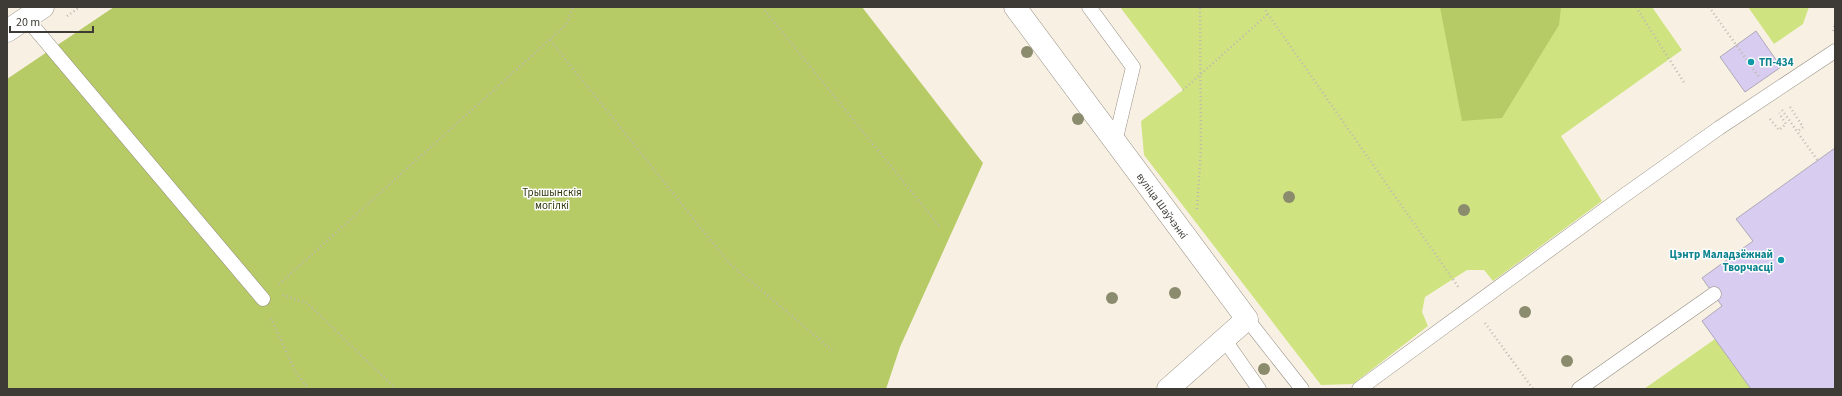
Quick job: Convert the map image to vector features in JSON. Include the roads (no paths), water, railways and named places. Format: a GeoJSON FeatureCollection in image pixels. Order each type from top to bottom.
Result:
{"type":"FeatureCollection","features":[{"type":"Feature","properties":{"kind":"street","name":"вуліца Шаўчэнкі"},"geometry":{"type":"LineString","coordinates":[[1015,7],[1247,319]]}},
{"type":"Feature","properties":{"kind":"street"},"geometry":{"type":"LineString","coordinates":[[7,31],[34,13]]}},
{"type":"Feature","properties":{"kind":"street"},"geometry":{"type":"LineString","coordinates":[[1168,389],[1247,319]]}},
{"type":"Feature","properties":{"kind":"lane"},"geometry":{"type":"LineString","coordinates":[[1089,7],[1133,67],[1115,142]]}},
{"type":"Feature","properties":{"kind":"lane"},"geometry":{"type":"LineString","coordinates":[[34,13],[267,295]]}},
{"type":"Feature","properties":{"kind":"lane"},"geometry":{"type":"LineString","coordinates":[[1359,389],[1719,128],[1835,51]]}},
{"type":"Feature","properties":{"kind":"lane"},"geometry":{"type":"LineString","coordinates":[[1578,389],[1714,294]]}},
{"type":"Feature","properties":{"kind":"lane"},"geometry":{"type":"LineString","coordinates":[[1247,319],[1302,389]]}},
{"type":"Feature","properties":{"kind":"lane"},"geometry":{"type":"LineString","coordinates":[[1224,339],[1259,389]]}},
{"type":"Feature","properties":{"kind":"place","name":"ТП-434"},"geometry":{"type":"Point","coordinates":[1751,62]}},
{"type":"Feature","properties":{"kind":"place","name":"Цэнтр Маладзёжнай Творчасці"},"geometry":{"type":"Point","coordinates":[1781,260]}},
{"type":"Feature","properties":{"kind":"park label","name":"Трышынскія могілкі"},"geometry":{"type":"Point","coordinates":[552,198]}}]}
